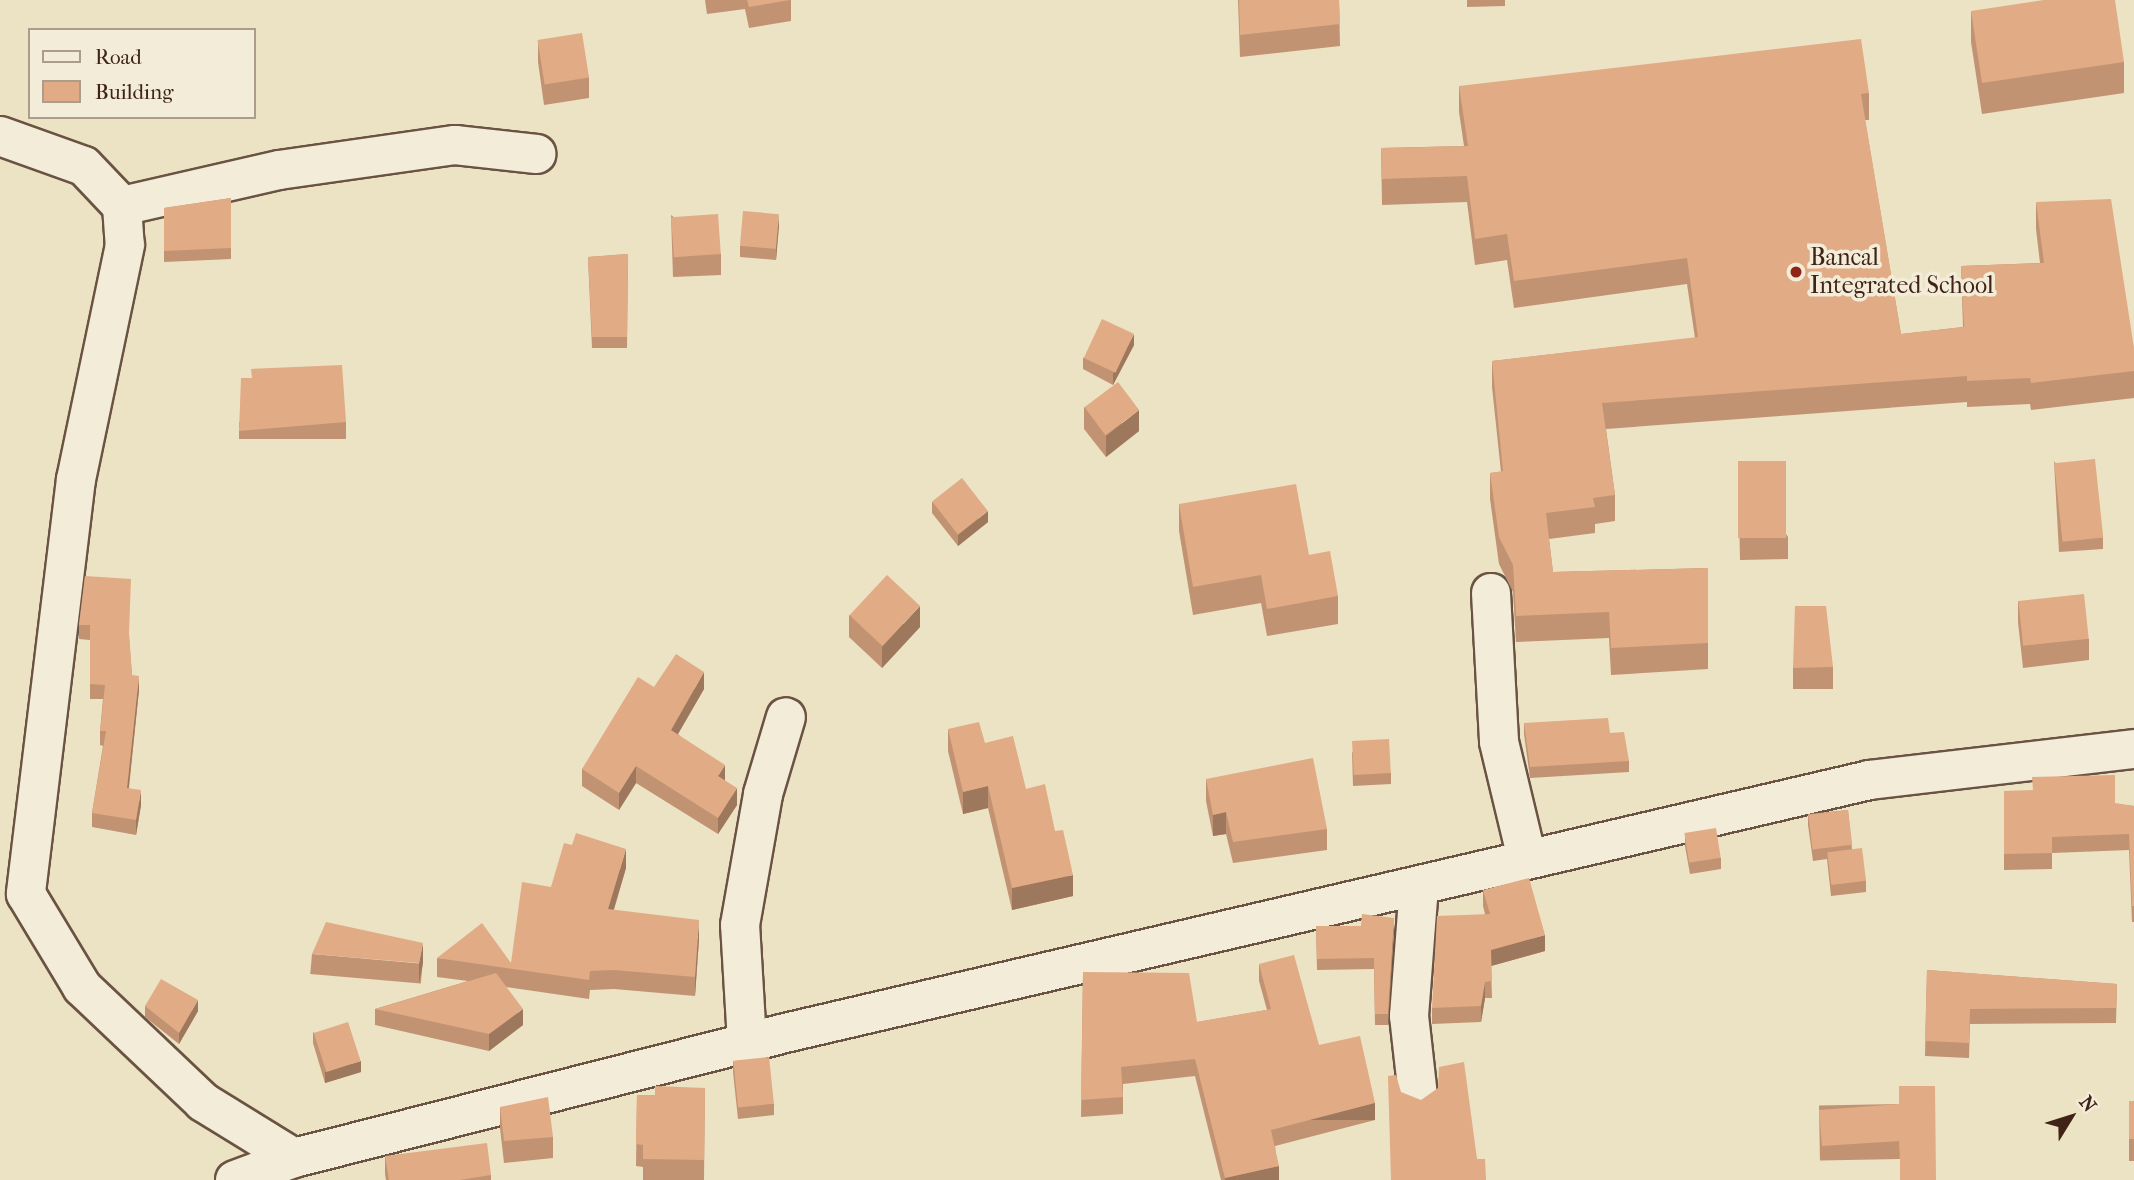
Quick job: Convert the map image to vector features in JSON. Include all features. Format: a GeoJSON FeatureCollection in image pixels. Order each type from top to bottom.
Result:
{"type":"FeatureCollection","features":[{"type":"Feature","properties":{"kind":"street"},"geometry":{"type":"LineString","coordinates":[[0,136],[84,166],[122,206],[125,245],[113,318],[76,479],[26,894],[82,987],[203,1102],[294,1158]]}},
{"type":"Feature","properties":{"kind":"street"},"geometry":{"type":"LineString","coordinates":[[122,206],[279,170],[455,145],[537,154]]}},
{"type":"Feature","properties":{"kind":"street"},"geometry":{"type":"LineString","coordinates":[[1491,593],[1499,742],[1527,859]]}},
{"type":"Feature","properties":{"kind":"street"},"geometry":{"type":"LineString","coordinates":[[747,1042],[740,925],[763,794],[786,717]]}},
{"type":"Feature","properties":{"kind":"street"},"geometry":{"type":"LineString","coordinates":[[235,1180],[294,1158],[747,1042],[1870,780],[2134,749]]}},
{"type":"Feature","properties":{"kind":"street"},"geometry":{"type":"LineString","coordinates":[[1418,1096],[1409,1017],[1419,886]]}},
{"type":"Feature","properties":{"kind":"building"},"geometry":{"type":"Polygon","coordinates":[[[747,0],[790,0],[749,7],[747,0]]]}},
{"type":"Feature","properties":{"kind":"building"},"geometry":{"type":"Polygon","coordinates":[[[1239,0],[1339,0],[1340,24],[1240,35],[1239,0]]]}},
{"type":"Feature","properties":{"kind":"building"},"geometry":{"type":"Polygon","coordinates":[[[2044,0],[2115,0],[2124,62],[1982,83],[1971,11],[2044,0]]]}},
{"type":"Feature","properties":{"kind":"building"},"geometry":{"type":"Polygon","coordinates":[[[582,33],[589,77],[545,84],[538,40],[582,33]]]}},
{"type":"Feature","properties":{"kind":"building"},"geometry":{"type":"Polygon","coordinates":[[[1861,39],[1869,93],[1861,94],[1901,334],[1964,327],[1961,266],[2044,263],[2036,202],[2111,199],[2134,348],[2134,371],[2031,383],[2030,378],[1967,381],[1967,376],[1602,403],[1615,495],[1593,498],[1595,507],[1546,513],[1553,572],[1708,568],[1708,643],[1611,648],[1609,612],[1516,616],[1513,565],[1499,537],[1490,473],[1503,471],[1492,361],[1698,337],[1687,258],[1514,281],[1507,234],[1475,239],[1467,176],[1382,179],[1381,148],[1468,146],[1459,86],[1861,39]]]}},
{"type":"Feature","properties":{"kind":"building"},"geometry":{"type":"Polygon","coordinates":[[[231,198],[231,248],[164,251],[164,208],[231,198]]]}},
{"type":"Feature","properties":{"kind":"building"},"geometry":{"type":"Polygon","coordinates":[[[743,211],[779,214],[776,249],[740,246],[743,211]]]}},
{"type":"Feature","properties":{"kind":"building"},"geometry":{"type":"Polygon","coordinates":[[[718,214],[721,254],[674,257],[671,217],[718,214]]]}},
{"type":"Feature","properties":{"kind":"building"},"geometry":{"type":"Polygon","coordinates":[[[628,254],[627,337],[592,337],[588,257],[628,254]]]}},
{"type":"Feature","properties":{"kind":"building"},"geometry":{"type":"Polygon","coordinates":[[[1102,319],[1134,334],[1116,373],[1084,358],[1102,319]]]}},
{"type":"Feature","properties":{"kind":"building"},"geometry":{"type":"Polygon","coordinates":[[[342,365],[346,422],[239,431],[241,378],[252,378],[251,369],[342,365]]]}},
{"type":"Feature","properties":{"kind":"building"},"geometry":{"type":"Polygon","coordinates":[[[1118,382],[1139,410],[1106,435],[1084,407],[1118,382]]]}},
{"type":"Feature","properties":{"kind":"building"},"geometry":{"type":"Polygon","coordinates":[[[2095,459],[2103,538],[2062,542],[2054,463],[2095,459]]]}},
{"type":"Feature","properties":{"kind":"building"},"geometry":{"type":"Polygon","coordinates":[[[1738,461],[1786,461],[1786,538],[1738,538],[1738,461]]]}},
{"type":"Feature","properties":{"kind":"building"},"geometry":{"type":"Polygon","coordinates":[[[962,478],[988,511],[958,534],[932,501],[962,478]]]}},
{"type":"Feature","properties":{"kind":"building"},"geometry":{"type":"Polygon","coordinates":[[[1296,484],[1309,555],[1330,551],[1338,596],[1267,609],[1261,575],[1193,587],[1179,504],[1296,484]]]}},
{"type":"Feature","properties":{"kind":"building"},"geometry":{"type":"Polygon","coordinates":[[[887,575],[920,606],[882,646],[849,615],[887,575]]]}},
{"type":"Feature","properties":{"kind":"building"},"geometry":{"type":"Polygon","coordinates":[[[85,576],[131,579],[129,633],[132,675],[139,676],[127,788],[141,790],[136,820],[92,813],[106,731],[100,731],[105,685],[90,684],[90,625],[79,625],[85,576]]]}},
{"type":"Feature","properties":{"kind":"building"},"geometry":{"type":"Polygon","coordinates":[[[2084,594],[2089,639],[2023,646],[2018,601],[2084,594]]]}},
{"type":"Feature","properties":{"kind":"building"},"geometry":{"type":"Polygon","coordinates":[[[1795,606],[1826,606],[1833,667],[1793,668],[1795,606]]]}},
{"type":"Feature","properties":{"kind":"building"},"geometry":{"type":"Polygon","coordinates":[[[676,654],[704,672],[671,730],[725,765],[718,776],[737,788],[718,818],[636,766],[619,793],[582,769],[638,677],[654,687],[676,654]]]}},
{"type":"Feature","properties":{"kind":"building"},"geometry":{"type":"Polygon","coordinates":[[[1608,718],[1610,733],[1624,732],[1629,761],[1530,767],[1524,723],[1608,718]]]}},
{"type":"Feature","properties":{"kind":"building"},"geometry":{"type":"Polygon","coordinates":[[[979,722],[985,743],[1013,736],[1026,789],[1045,784],[1055,831],[1063,830],[1073,875],[1012,888],[988,786],[963,792],[948,729],[979,722]]]}},
{"type":"Feature","properties":{"kind":"building"},"geometry":{"type":"Polygon","coordinates":[[[1389,739],[1391,773],[1354,775],[1352,741],[1389,739]]]}},
{"type":"Feature","properties":{"kind":"building"},"geometry":{"type":"Polygon","coordinates":[[[1313,758],[1327,829],[1233,842],[1226,812],[1213,815],[1206,779],[1313,758]]]}},
{"type":"Feature","properties":{"kind":"building"},"geometry":{"type":"Polygon","coordinates":[[[2115,775],[2115,803],[2134,806],[2134,906],[2129,834],[2052,837],[2052,853],[2004,854],[2004,791],[2033,790],[2032,777],[2115,775]]]}},
{"type":"Feature","properties":{"kind":"building"},"geometry":{"type":"Polygon","coordinates":[[[1848,810],[1852,845],[1813,850],[1808,815],[1848,810]]]}},
{"type":"Feature","properties":{"kind":"building"},"geometry":{"type":"Polygon","coordinates":[[[1716,828],[1721,858],[1689,863],[1684,833],[1716,828]]]}},
{"type":"Feature","properties":{"kind":"building"},"geometry":{"type":"Polygon","coordinates":[[[576,833],[626,849],[608,909],[699,920],[695,977],[614,970],[590,971],[589,980],[437,958],[482,923],[511,963],[522,882],[551,887],[564,843],[572,845],[576,833]]]}},
{"type":"Feature","properties":{"kind":"building"},"geometry":{"type":"Polygon","coordinates":[[[1862,848],[1866,881],[1831,885],[1827,852],[1862,848]]]}},
{"type":"Feature","properties":{"kind":"building"},"geometry":{"type":"Polygon","coordinates":[[[1529,878],[1545,935],[1491,950],[1492,981],[1485,982],[1481,1006],[1432,1008],[1437,916],[1490,914],[1483,890],[1529,878]]]}},
{"type":"Feature","properties":{"kind":"building"},"geometry":{"type":"Polygon","coordinates":[[[1362,914],[1394,918],[1388,1014],[1375,1014],[1374,958],[1317,959],[1316,926],[1361,926],[1362,914]]]}},
{"type":"Feature","properties":{"kind":"building"},"geometry":{"type":"Polygon","coordinates":[[[326,922],[423,943],[419,963],[312,954],[326,922]]]}},
{"type":"Feature","properties":{"kind":"building"},"geometry":{"type":"Polygon","coordinates":[[[1294,955],[1319,1045],[1360,1036],[1375,1103],[1271,1130],[1279,1166],[1225,1178],[1195,1059],[1121,1067],[1123,1097],[1081,1100],[1083,972],[1189,973],[1197,1022],[1271,1009],[1259,964],[1294,955]]]}},
{"type":"Feature","properties":{"kind":"building"},"geometry":{"type":"Polygon","coordinates":[[[1927,970],[2117,984],[2116,1008],[1970,1009],[1969,1043],[1925,1041],[1927,970]]]}},
{"type":"Feature","properties":{"kind":"building"},"geometry":{"type":"Polygon","coordinates":[[[496,973],[523,1009],[489,1034],[375,1009],[496,973]]]}},
{"type":"Feature","properties":{"kind":"building"},"geometry":{"type":"Polygon","coordinates":[[[161,979],[198,1000],[179,1033],[145,1006],[161,979]]]}},
{"type":"Feature","properties":{"kind":"building"},"geometry":{"type":"Polygon","coordinates":[[[348,1022],[361,1061],[326,1072],[314,1033],[348,1022]]]}},
{"type":"Feature","properties":{"kind":"building"},"geometry":{"type":"Polygon","coordinates":[[[769,1057],[774,1104],[738,1108],[733,1061],[769,1057]]]}},
{"type":"Feature","properties":{"kind":"building"},"geometry":{"type":"Polygon","coordinates":[[[1464,1062],[1477,1159],[1485,1159],[1486,1180],[1391,1180],[1388,1076],[1396,1075],[1401,1092],[1421,1100],[1438,1088],[1439,1067],[1464,1062]]]}},
{"type":"Feature","properties":{"kind":"building"},"geometry":{"type":"Polygon","coordinates":[[[655,1086],[705,1088],[704,1160],[643,1159],[643,1145],[636,1144],[637,1095],[655,1095],[655,1086]]]}},
{"type":"Feature","properties":{"kind":"building"},"geometry":{"type":"Polygon","coordinates":[[[1899,1086],[1935,1086],[1936,1180],[1900,1180],[1900,1141],[1822,1146],[1819,1110],[1899,1104],[1899,1086]]]}},
{"type":"Feature","properties":{"kind":"building"},"geometry":{"type":"Polygon","coordinates":[[[548,1097],[553,1137],[504,1141],[500,1107],[548,1097]]]}},
{"type":"Feature","properties":{"kind":"building"},"geometry":{"type":"Polygon","coordinates":[[[2129,1101],[2134,1101],[2134,1139],[2129,1139],[2129,1101]]]}},
{"type":"Feature","properties":{"kind":"building"},"geometry":{"type":"Polygon","coordinates":[[[487,1143],[491,1175],[460,1180],[389,1180],[385,1156],[487,1143]]]}},
{"type":"Feature","properties":{"kind":"place","name":"Bancal Integrated School"},"geometry":{"type":"Point","coordinates":[1796,272]}}]}
